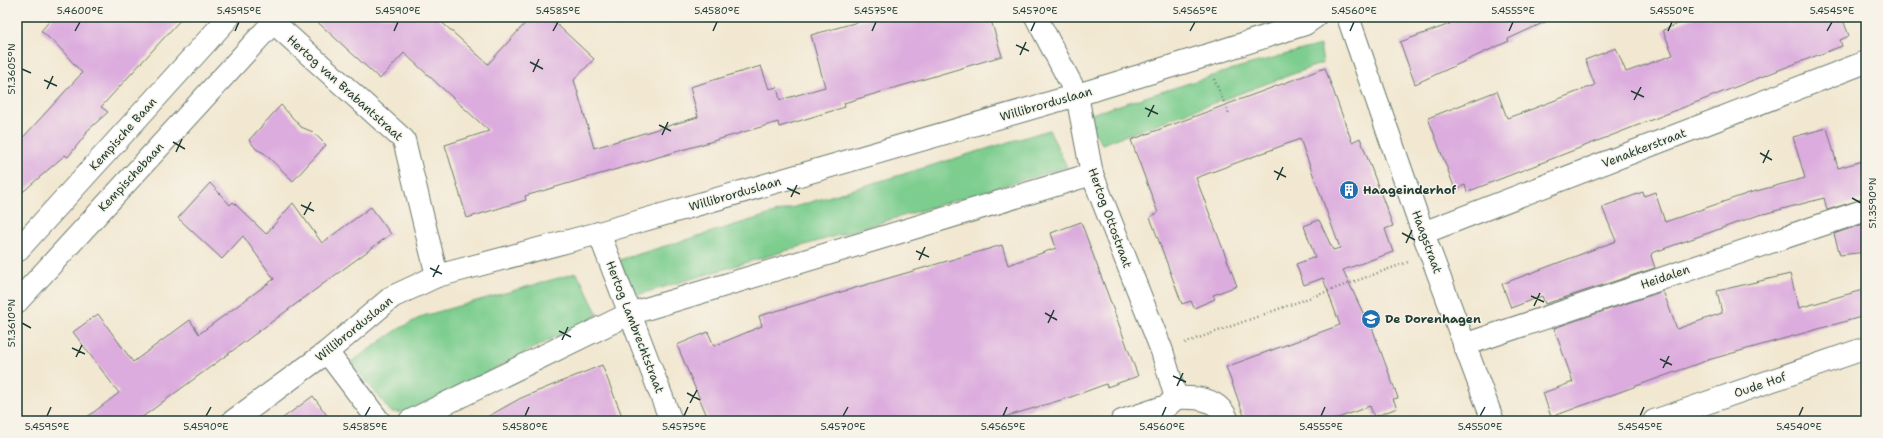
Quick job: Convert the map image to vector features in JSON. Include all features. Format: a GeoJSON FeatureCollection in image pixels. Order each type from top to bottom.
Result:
{"type":"FeatureCollection","features":[{"type":"Feature","properties":{"kind":"street","name":"Kempische Baan"},"geometry":{"type":"LineString","coordinates":[[17,251],[229,17]]}},
{"type":"Feature","properties":{"kind":"street","name":"Hertog Ottostraat"},"geometry":{"type":"LineString","coordinates":[[1036,17],[1077,94],[1092,174],[1162,351],[1176,398]]}},
{"type":"Feature","properties":{"kind":"street","name":"Willibrorduslaan"},"geometry":{"type":"LineString","coordinates":[[233,421],[327,352],[392,297],[437,276],[599,233],[1077,94],[1205,56],[1305,24],[1315,17]]}},
{"type":"Feature","properties":{"kind":"street","name":"Haagstraat"},"geometry":{"type":"LineString","coordinates":[[1348,17],[1423,233],[1493,421]]}},
{"type":"Feature","properties":{"kind":"street","name":"Hertog van Brabantstraat"},"geometry":{"type":"LineString","coordinates":[[276,20],[404,140],[437,276]]}},
{"type":"Feature","properties":{"kind":"street","name":"Kempischebaan"},"geometry":{"type":"LineString","coordinates":[[17,302],[276,20]]}},
{"type":"Feature","properties":{"kind":"street","name":"Venakkerstraat"},"geometry":{"type":"LineString","coordinates":[[1423,233],[1866,62]]}},
{"type":"Feature","properties":{"kind":"street"},"geometry":{"type":"LineString","coordinates":[[410,421],[629,314],[1092,174]]}},
{"type":"Feature","properties":{"kind":"street","name":"Heidalen"},"geometry":{"type":"LineString","coordinates":[[1464,345],[1866,210]]}},
{"type":"Feature","properties":{"kind":"street","name":"Hertog Lambrechtstraat"},"geometry":{"type":"LineString","coordinates":[[599,233],[671,421]]}},
{"type":"Feature","properties":{"kind":"street","name":"Oude Hof"},"geometry":{"type":"LineString","coordinates":[[1654,421],[1866,348]]}},
{"type":"Feature","properties":{"kind":"street"},"geometry":{"type":"LineString","coordinates":[[327,352],[379,421]]}},
{"type":"Feature","properties":{"kind":"street"},"geometry":{"type":"LineString","coordinates":[[1122,421],[1167,406],[1176,398],[1195,397],[1210,400],[1225,413],[1228,421]]}},
{"type":"Feature","properties":{"kind":"path"},"geometry":{"type":"LineString","coordinates":[[1205,56],[1229,114]]}},
{"type":"Feature","properties":{"kind":"path"},"geometry":{"type":"LineString","coordinates":[[1162,351],[1431,254]]}},
{"type":"Feature","properties":{"kind":"green space"},"geometry":{"type":"Polygon","coordinates":[[[1320,45],[1323,63],[1102,144],[1085,116],[1240,67],[1320,45]]]}},
{"type":"Feature","properties":{"kind":"green space"},"geometry":{"type":"Polygon","coordinates":[[[1049,130],[1067,167],[634,296],[619,260],[1049,130]]]}},
{"type":"Feature","properties":{"kind":"green space"},"geometry":{"type":"Polygon","coordinates":[[[576,273],[598,315],[409,413],[391,412],[351,362],[397,330],[423,316],[576,273]]]}},
{"type":"Feature","properties":{"kind":"building"},"geometry":{"type":"Polygon","coordinates":[[[53,17],[183,17],[101,107],[108,112],[86,132],[87,133],[68,157],[65,155],[17,197],[17,144],[82,73],[58,46],[41,31],[53,17]]]}},
{"type":"Feature","properties":{"kind":"building"},"geometry":{"type":"Polygon","coordinates":[[[312,17],[436,17],[488,64],[531,17],[549,17],[594,59],[574,80],[594,148],[698,117],[690,87],[761,66],[769,89],[777,87],[780,100],[825,87],[811,35],[876,17],[990,17],[1002,56],[844,103],[845,107],[779,127],[778,122],[525,196],[526,200],[467,218],[445,145],[489,131],[404,53],[380,79],[312,17]]]}},
{"type":"Feature","properties":{"kind":"building"},"geometry":{"type":"Polygon","coordinates":[[[1447,17],[1556,17],[1508,39],[1509,41],[1415,84],[1400,42],[1450,24],[1447,17]]]}},
{"type":"Feature","properties":{"kind":"building"},"geometry":{"type":"Polygon","coordinates":[[[1695,17],[1842,17],[1849,36],[1840,40],[1842,46],[1467,192],[1465,185],[1455,189],[1428,118],[1497,91],[1507,118],[1527,111],[1595,85],[1585,60],[1616,48],[1626,72],[1673,55],[1663,30],[1695,17]]]}},
{"type":"Feature","properties":{"kind":"building","name":"Haageinderhof"},"geometry":{"type":"Polygon","coordinates":[[[1325,68],[1352,142],[1360,138],[1393,226],[1385,229],[1393,252],[1343,270],[1364,315],[1367,314],[1398,398],[1393,399],[1397,408],[1374,417],[1370,406],[1330,421],[1246,421],[1226,367],[1340,325],[1323,278],[1304,285],[1296,264],[1315,257],[1304,226],[1319,220],[1333,250],[1340,248],[1300,139],[1196,178],[1237,286],[1213,295],[1215,299],[1194,308],[1191,301],[1182,304],[1150,217],[1158,213],[1131,140],[1325,68]]]}},
{"type":"Feature","properties":{"kind":"building"},"geometry":{"type":"Polygon","coordinates":[[[281,105],[301,127],[313,132],[326,145],[293,181],[264,153],[256,149],[249,140],[281,105]]]}},
{"type":"Feature","properties":{"kind":"building"},"geometry":{"type":"Polygon","coordinates":[[[1827,128],[1838,168],[1866,160],[1866,198],[1827,210],[1824,198],[1756,216],[1652,253],[1651,256],[1655,268],[1545,304],[1542,296],[1511,308],[1502,284],[1616,241],[1602,207],[1643,192],[1644,196],[1655,192],[1665,222],[1749,193],[1805,178],[1793,137],[1827,128]]]}},
{"type":"Feature","properties":{"kind":"building"},"geometry":{"type":"Polygon","coordinates":[[[210,183],[230,205],[233,202],[266,234],[293,203],[322,243],[371,207],[391,234],[137,421],[82,421],[119,393],[73,332],[98,314],[133,362],[190,320],[199,334],[274,279],[243,236],[222,259],[178,218],[210,183]]]}},
{"type":"Feature","properties":{"kind":"building"},"geometry":{"type":"Polygon","coordinates":[[[1081,222],[1138,376],[1107,387],[1106,384],[1071,397],[991,421],[709,421],[677,345],[708,332],[714,346],[762,326],[759,316],[1002,245],[1008,265],[1056,248],[1051,233],[1081,222]]]}},
{"type":"Feature","properties":{"kind":"building"},"geometry":{"type":"Polygon","coordinates":[[[1866,223],[1866,252],[1840,255],[1834,234],[1866,223]]]}},
{"type":"Feature","properties":{"kind":"building"},"geometry":{"type":"Polygon","coordinates":[[[1790,274],[1799,308],[1866,289],[1866,314],[1861,317],[1708,360],[1551,417],[1543,393],[1573,382],[1554,328],[1663,291],[1677,329],[1722,313],[1717,291],[1790,274]]]}},
{"type":"Feature","properties":{"kind":"building"},"geometry":{"type":"Polygon","coordinates":[[[602,365],[624,421],[480,421],[521,398],[602,365]]]}},
{"type":"Feature","properties":{"kind":"building"},"geometry":{"type":"Polygon","coordinates":[[[313,396],[331,421],[279,421],[313,396]]]}},
{"type":"Feature","properties":{"kind":"place","name":"Haageinderhof"},"geometry":{"type":"Point","coordinates":[1349,190]}},
{"type":"Feature","properties":{"kind":"place","name":"De Dorenhagen"},"geometry":{"type":"Point","coordinates":[1371,319]}}]}
